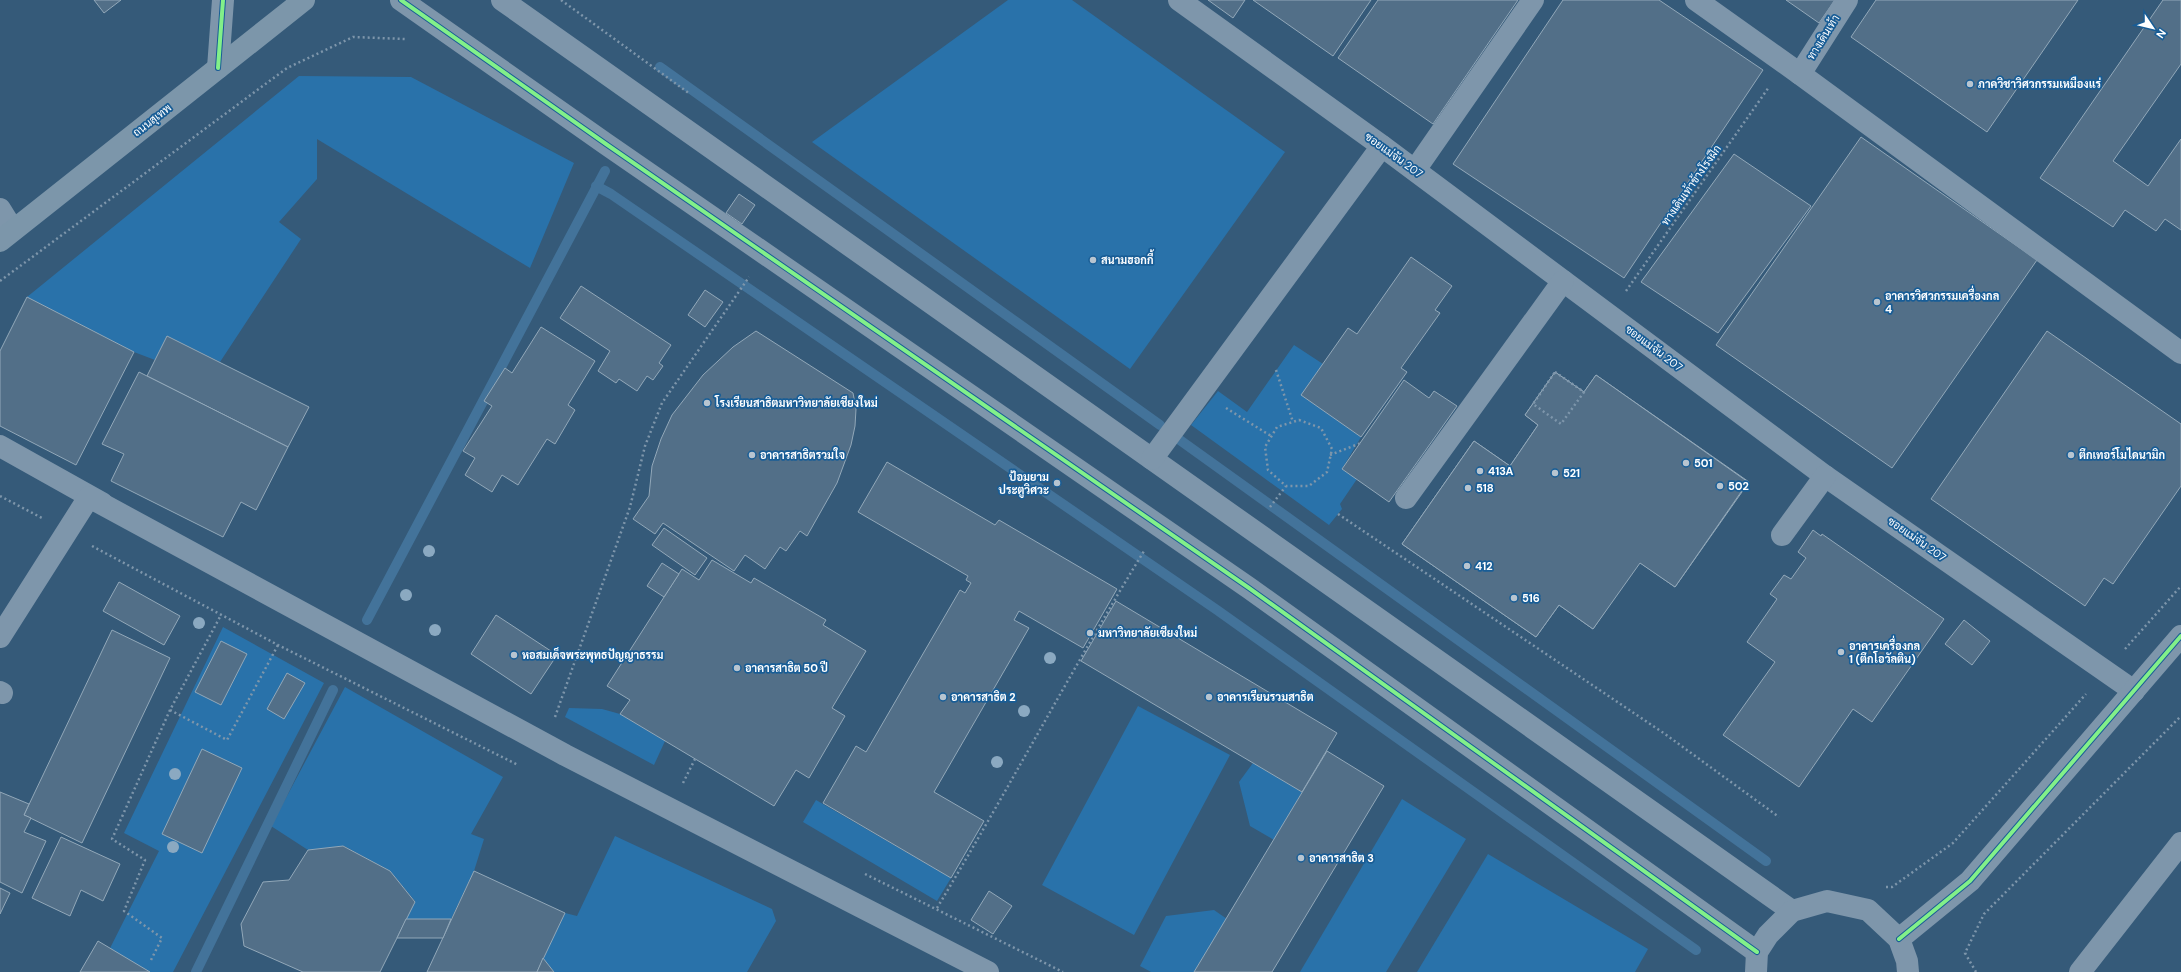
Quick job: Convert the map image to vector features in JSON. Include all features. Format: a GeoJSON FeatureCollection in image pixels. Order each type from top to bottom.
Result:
{"type":"FeatureCollection","features":[{"type":"Feature","properties":{"kind":"main road","name":"ถนนสุเทพ"},"geometry":{"type":"LineString","coordinates":[[7,235],[304,0]]}},
{"type":"Feature","properties":{"kind":"street"},"geometry":{"type":"LineString","coordinates":[[218,68],[223,0]]}},
{"type":"Feature","properties":{"kind":"street"},"geometry":{"type":"LineString","coordinates":[[401,0],[606,144],[1249,588],[1756,962],[1768,935],[1792,911],[1827,901],[1868,910],[1899,939],[1907,961],[1908,972]]}},
{"type":"Feature","properties":{"kind":"street"},"geometry":{"type":"LineString","coordinates":[[502,0],[1792,911]]}},
{"type":"Feature","properties":{"kind":"street","name":"ซอยแม่จัน 207"},"geometry":{"type":"LineString","coordinates":[[1179,0],[1415,170],[1825,476],[2106,670],[2134,691]]}},
{"type":"Feature","properties":{"kind":"street"},"geometry":{"type":"LineString","coordinates":[[1415,170],[1533,0]]}},
{"type":"Feature","properties":{"kind":"street"},"geometry":{"type":"LineString","coordinates":[[1696,0],[1792,68],[2181,353]]}},
{"type":"Feature","properties":{"kind":"street","name":"ทางเดินเท้า"},"geometry":{"type":"LineString","coordinates":[[1792,68],[1847,0]]}},
{"type":"Feature","properties":{"kind":"street"},"geometry":{"type":"LineString","coordinates":[[1152,459],[1382,146]]}},
{"type":"Feature","properties":{"kind":"street"},"geometry":{"type":"LineString","coordinates":[[0,209],[7,235]]}},
{"type":"Feature","properties":{"kind":"street"},"geometry":{"type":"LineString","coordinates":[[1406,498],[1563,281]]}},
{"type":"Feature","properties":{"kind":"street"},"geometry":{"type":"LineString","coordinates":[[0,446],[89,497],[538,740],[988,972]]}},
{"type":"Feature","properties":{"kind":"street"},"geometry":{"type":"LineString","coordinates":[[1782,535],[1825,476]]}},
{"type":"Feature","properties":{"kind":"street"},"geometry":{"type":"LineString","coordinates":[[0,637],[89,497]]}},
{"type":"Feature","properties":{"kind":"street"},"geometry":{"type":"LineString","coordinates":[[1899,939],[1970,881],[2181,636]]}},
{"type":"Feature","properties":{"kind":"street"},"geometry":{"type":"LineString","coordinates":[[2080,972],[2181,843]]}},
{"type":"Feature","properties":{"kind":"path"},"geometry":{"type":"LineString","coordinates":[[561,0],[696,99]]}},
{"type":"Feature","properties":{"kind":"path"},"geometry":{"type":"LineString","coordinates":[[0,281],[288,68],[353,37]]}},
{"type":"Feature","properties":{"kind":"path"},"geometry":{"type":"LineString","coordinates":[[554,721],[630,507],[645,446],[662,403],[752,274]]}},
{"type":"Feature","properties":{"kind":"path"},"geometry":{"type":"LineString","coordinates":[[1276,370],[1293,422]]}},
{"type":"Feature","properties":{"kind":"path"},"geometry":{"type":"LineString","coordinates":[[1555,372],[1584,392],[1561,424],[1533,404],[1555,372]]}},
{"type":"Feature","properties":{"kind":"path"},"geometry":{"type":"LineString","coordinates":[[1201,392],[1272,436]]}},
{"type":"Feature","properties":{"kind":"path"},"geometry":{"type":"LineString","coordinates":[[1299,420],[1321,428],[1332,448],[1327,472],[1309,486],[1286,486],[1268,470],[1265,447],[1277,427],[1293,422],[1299,420]]}},
{"type":"Feature","properties":{"kind":"path"},"geometry":{"type":"LineString","coordinates":[[1330,455],[1361,443]]}},
{"type":"Feature","properties":{"kind":"path"},"geometry":{"type":"LineString","coordinates":[[1270,508],[1286,486]]}},
{"type":"Feature","properties":{"kind":"path"},"geometry":{"type":"LineString","coordinates":[[1338,514],[1665,734],[1779,817]]}},
{"type":"Feature","properties":{"kind":"path"},"geometry":{"type":"LineString","coordinates":[[937,908],[993,814],[1082,654],[1145,550]]}},
{"type":"Feature","properties":{"kind":"path"},"geometry":{"type":"LineString","coordinates":[[1884,887],[1892,887],[1953,843],[2181,586]]}},
{"type":"Feature","properties":{"kind":"path"},"geometry":{"type":"LineString","coordinates":[[151,960],[162,938],[124,911],[145,860],[112,839],[170,710],[221,615]]}},
{"type":"Feature","properties":{"kind":"path"},"geometry":{"type":"LineString","coordinates":[[170,710],[227,740],[278,645]]}},
{"type":"Feature","properties":{"kind":"path"},"geometry":{"type":"LineString","coordinates":[[1976,972],[1965,953],[1984,914],[2181,716]]}},
{"type":"Feature","properties":{"kind":"path"},"geometry":{"type":"LineString","coordinates":[[682,786],[695,759]]}},
{"type":"Feature","properties":{"kind":"shaded area","name":"สนามฮอกกี้"},"geometry":{"type":"Polygon","coordinates":[[[1008,0],[1072,0],[1285,152],[1130,369],[812,142],[1008,0]]]}},
{"type":"Feature","properties":{"kind":"shaded area"},"geometry":{"type":"Polygon","coordinates":[[[299,76],[411,77],[574,163],[530,268],[317,139],[317,179],[279,222],[301,239],[220,362],[167,336],[155,360],[134,352],[27,297],[299,76]]]}},
{"type":"Feature","properties":{"kind":"shaded area"},"geometry":{"type":"Polygon","coordinates":[[[1294,345],[1323,364],[1302,395],[1361,437],[1342,469],[1357,479],[1340,504],[1342,509],[1329,525],[1191,425],[1218,391],[1247,412],[1294,345]]]}},
{"type":"Feature","properties":{"kind":"shaded area"},"geometry":{"type":"Polygon","coordinates":[[[223,627],[324,683],[173,972],[98,972],[159,851],[124,833],[223,627]]]}},
{"type":"Feature","properties":{"kind":"shaded area"},"geometry":{"type":"Polygon","coordinates":[[[345,687],[503,777],[471,834],[484,839],[474,871],[451,919],[406,919],[415,901],[390,871],[344,846],[308,850],[271,826],[345,687]]]}},
{"type":"Feature","properties":{"kind":"shaded area"},"geometry":{"type":"Polygon","coordinates":[[[1138,706],[1230,755],[1134,935],[1042,885],[1138,706]]]}},
{"type":"Feature","properties":{"kind":"shaded area"},"geometry":{"type":"Polygon","coordinates":[[[569,708],[602,709],[620,714],[665,741],[654,765],[565,717],[569,708]]]}},
{"type":"Feature","properties":{"kind":"shaded area"},"geometry":{"type":"Polygon","coordinates":[[[1253,763],[1302,792],[1274,840],[1250,826],[1239,782],[1253,763]]]}},
{"type":"Feature","properties":{"kind":"shaded area"},"geometry":{"type":"Polygon","coordinates":[[[1402,799],[1466,839],[1386,972],[1300,972],[1402,799]]]}},
{"type":"Feature","properties":{"kind":"shaded area"},"geometry":{"type":"Polygon","coordinates":[[[816,800],[951,878],[937,901],[803,822],[816,800]]]}},
{"type":"Feature","properties":{"kind":"shaded area"},"geometry":{"type":"Polygon","coordinates":[[[615,836],[772,909],[776,921],[747,972],[554,972],[543,958],[565,913],[577,916],[615,836]]]}},
{"type":"Feature","properties":{"kind":"shaded area"},"geometry":{"type":"Polygon","coordinates":[[[1488,854],[1648,949],[1635,972],[1417,972],[1488,854]]]}},
{"type":"Feature","properties":{"kind":"shaded area"},"geometry":{"type":"Polygon","coordinates":[[[1214,910],[1227,919],[1194,972],[1151,972],[1140,966],[1166,916],[1214,910]]]}},
{"type":"Feature","properties":{"kind":"building"},"geometry":{"type":"Polygon","coordinates":[[[94,0],[121,0],[104,13],[94,0]]]}},
{"type":"Feature","properties":{"kind":"building"},"geometry":{"type":"Polygon","coordinates":[[[1208,0],[1245,0],[1233,18],[1208,0]]]}},
{"type":"Feature","properties":{"kind":"building"},"geometry":{"type":"Polygon","coordinates":[[[1253,0],[1371,0],[1333,56],[1253,0]]]}},
{"type":"Feature","properties":{"kind":"building"},"geometry":{"type":"Polygon","coordinates":[[[1378,0],[1518,0],[1433,124],[1338,58],[1378,0]]]}},
{"type":"Feature","properties":{"kind":"building"},"geometry":{"type":"Polygon","coordinates":[[[1563,0],[1659,0],[1763,70],[1624,278],[1453,164],[1563,0]]]}},
{"type":"Feature","properties":{"kind":"building"},"geometry":{"type":"Polygon","coordinates":[[[1786,0],[1835,0],[1819,23],[1786,0]]]}},
{"type":"Feature","properties":{"kind":"building","name":"ภาควิชาวิศวกรรมเหมืองแร่"},"geometry":{"type":"Polygon","coordinates":[[[1876,0],[2078,0],[1987,132],[1851,37],[1876,0]]]}},
{"type":"Feature","properties":{"kind":"building"},"geometry":{"type":"Polygon","coordinates":[[[2163,0],[2181,0],[2181,64],[2113,161],[2148,186],[2181,139],[2181,230],[2165,219],[2156,231],[2125,210],[2113,227],[2040,178],[2163,0]]]}},
{"type":"Feature","properties":{"kind":"building","name":"อาคารวิศวกรรมเครื่องกล 4"},"geometry":{"type":"Polygon","coordinates":[[[1861,137],[2037,260],[1892,468],[1716,345],[1861,137]]]}},
{"type":"Feature","properties":{"kind":"building"},"geometry":{"type":"Polygon","coordinates":[[[1734,154],[1811,206],[1718,333],[1641,282],[1734,154]]]}},
{"type":"Feature","properties":{"kind":"building"},"geometry":{"type":"Polygon","coordinates":[[[739,194],[755,205],[742,224],[726,213],[739,194]]]}},
{"type":"Feature","properties":{"kind":"building"},"geometry":{"type":"Polygon","coordinates":[[[1411,257],[1452,286],[1435,310],[1440,313],[1401,368],[1407,372],[1361,437],[1301,395],[1348,328],[1357,334],[1411,257]]]}},
{"type":"Feature","properties":{"kind":"building"},"geometry":{"type":"Polygon","coordinates":[[[581,286],[671,345],[659,363],[663,366],[653,380],[647,376],[637,391],[619,379],[616,383],[598,371],[610,351],[560,318],[581,286]]]}},
{"type":"Feature","properties":{"kind":"building"},"geometry":{"type":"Polygon","coordinates":[[[705,290],[723,302],[705,327],[688,315],[705,290]]]}},
{"type":"Feature","properties":{"kind":"building"},"geometry":{"type":"Polygon","coordinates":[[[27,297],[134,352],[76,465],[0,426],[0,351],[27,297]]]}},
{"type":"Feature","properties":{"kind":"building"},"geometry":{"type":"Polygon","coordinates":[[[541,327],[595,361],[568,405],[575,410],[555,444],[547,439],[518,485],[502,475],[492,492],[465,475],[475,458],[463,451],[492,406],[484,401],[505,368],[512,373],[541,327]]]}},
{"type":"Feature","properties":{"kind":"building","name":"อาคารสาธิตรวมใจ"},"geometry":{"type":"Polygon","coordinates":[[[756,331],[853,393],[856,409],[855,426],[851,445],[837,483],[807,536],[800,531],[786,551],[780,547],[765,569],[745,555],[734,571],[663,523],[655,534],[633,519],[649,496],[652,466],[661,439],[672,415],[703,375],[733,347],[756,331]]]}},
{"type":"Feature","properties":{"kind":"building","name":"ตึกเทอร์โมไดนามิก"},"geometry":{"type":"Polygon","coordinates":[[[2047,331],[2181,424],[2181,486],[2113,584],[2104,578],[2085,606],[1931,499],[2047,331]]]}},
{"type":"Feature","properties":{"kind":"building"},"geometry":{"type":"Polygon","coordinates":[[[167,336],[309,407],[288,447],[147,376],[167,336]]]}},
{"type":"Feature","properties":{"kind":"building"},"geometry":{"type":"Polygon","coordinates":[[[139,372],[288,447],[256,510],[241,502],[223,537],[111,481],[124,454],[102,444],[139,372]]]}},
{"type":"Feature","properties":{"kind":"building"},"geometry":{"type":"Polygon","coordinates":[[[1555,372],[1584,392],[1596,375],[1749,482],[1675,587],[1639,562],[1593,629],[1559,605],[1536,637],[1402,544],[1474,441],[1510,466],[1538,425],[1525,415],[1555,372]]]}},
{"type":"Feature","properties":{"kind":"building"},"geometry":{"type":"Polygon","coordinates":[[[1555,372],[1584,392],[1596,375],[1748,482],[1675,587],[1640,563],[1593,629],[1559,605],[1536,637],[1402,544],[1474,441],[1510,466],[1538,425],[1525,415],[1555,372]]]}},
{"type":"Feature","properties":{"kind":"building"},"geometry":{"type":"Polygon","coordinates":[[[1404,380],[1429,398],[1434,391],[1457,406],[1389,502],[1342,469],[1404,380]]]}},
{"type":"Feature","properties":{"kind":"building","name":"อาคารสาธิต 2"},"geometry":{"type":"Polygon","coordinates":[[[887,462],[995,525],[999,520],[1117,589],[1083,648],[1019,611],[1014,620],[1029,628],[934,792],[984,821],[951,878],[823,803],[856,746],[866,752],[960,590],[965,593],[971,583],[966,580],[968,576],[858,512],[887,462]]]}},
{"type":"Feature","properties":{"kind":"building"},"geometry":{"type":"Polygon","coordinates":[[[664,528],[707,558],[695,575],[652,545],[664,528]]]}},
{"type":"Feature","properties":{"kind":"building","name":"อาคารเครื่องกล 1 (ตึกโอวัลติน)"},"geometry":{"type":"Polygon","coordinates":[[[1813,530],[1821,536],[1822,534],[1944,619],[1872,722],[1853,709],[1799,787],[1723,735],[1775,662],[1747,642],[1777,599],[1770,594],[1784,575],[1791,579],[1806,558],[1798,552],[1813,530]]]}},
{"type":"Feature","properties":{"kind":"building","name":"อาคารสาธิต 50 ปี"},"geometry":{"type":"Polygon","coordinates":[[[712,560],[751,583],[754,578],[826,620],[823,625],[866,651],[832,708],[845,716],[809,778],[796,770],[774,806],[620,714],[630,700],[607,686],[682,569],[699,580],[712,560]]]}},
{"type":"Feature","properties":{"kind":"building"},"geometry":{"type":"Polygon","coordinates":[[[662,563],[679,574],[664,597],[647,586],[662,563]]]}},
{"type":"Feature","properties":{"kind":"building"},"geometry":{"type":"Polygon","coordinates":[[[119,582],[180,616],[164,645],[103,611],[119,582]]]}},
{"type":"Feature","properties":{"kind":"building","name":"อาคารเรียนรวมสาธิต"},"geometry":{"type":"Polygon","coordinates":[[[1116,601],[1337,733],[1302,792],[1081,661],[1116,601]]]}},
{"type":"Feature","properties":{"kind":"building","name":"หอสมเด็จพระพุทธปัญญาธรรม"},"geometry":{"type":"Polygon","coordinates":[[[496,615],[557,655],[531,694],[471,654],[496,615]]]}},
{"type":"Feature","properties":{"kind":"building"},"geometry":{"type":"Polygon","coordinates":[[[1964,620],[1990,641],[1972,665],[1945,644],[1964,620]]]}},
{"type":"Feature","properties":{"kind":"building"},"geometry":{"type":"Polygon","coordinates":[[[112,630],[170,658],[82,843],[24,815],[112,630]]]}},
{"type":"Feature","properties":{"kind":"building"},"geometry":{"type":"Polygon","coordinates":[[[221,641],[247,654],[221,705],[195,692],[221,641]]]}},
{"type":"Feature","properties":{"kind":"building"},"geometry":{"type":"Polygon","coordinates":[[[287,673],[305,683],[284,719],[267,709],[287,673]]]}},
{"type":"Feature","properties":{"kind":"building"},"geometry":{"type":"Polygon","coordinates":[[[202,749],[242,768],[202,853],[162,834],[202,749]]]}},
{"type":"Feature","properties":{"kind":"building","name":"อาคารสาธิต 3"},"geometry":{"type":"Polygon","coordinates":[[[1327,751],[1384,786],[1272,972],[1194,972],[1327,751]]]}},
{"type":"Feature","properties":{"kind":"building"},"geometry":{"type":"Polygon","coordinates":[[[0,792],[29,804],[24,815],[31,818],[24,832],[46,841],[22,893],[0,882],[0,792]]]}},
{"type":"Feature","properties":{"kind":"building"},"geometry":{"type":"Polygon","coordinates":[[[61,837],[120,864],[103,901],[81,890],[70,916],[32,898],[61,837]]]}},
{"type":"Feature","properties":{"kind":"building"},"geometry":{"type":"Polygon","coordinates":[[[343,846],[390,871],[415,902],[380,972],[303,972],[244,946],[241,924],[263,882],[289,880],[308,850],[343,846]]]}},
{"type":"Feature","properties":{"kind":"building"},"geometry":{"type":"Polygon","coordinates":[[[474,871],[565,913],[537,972],[427,972],[474,871]]]}},
{"type":"Feature","properties":{"kind":"building"},"geometry":{"type":"Polygon","coordinates":[[[0,888],[10,893],[0,914],[0,888]]]}},
{"type":"Feature","properties":{"kind":"building"},"geometry":{"type":"Polygon","coordinates":[[[989,891],[1012,906],[993,934],[971,920],[989,891]]]}},
{"type":"Feature","properties":{"kind":"building"},"geometry":{"type":"Polygon","coordinates":[[[406,919],[451,919],[443,938],[397,938],[406,919]]]}},
{"type":"Feature","properties":{"kind":"building"},"geometry":{"type":"Polygon","coordinates":[[[98,941],[150,972],[80,972],[98,941]]]}},
{"type":"Feature","properties":{"kind":"building"},"geometry":{"type":"Polygon","coordinates":[[[543,958],[554,972],[537,972],[543,958]]]}},
{"type":"Feature","properties":{"kind":"waterway"},"geometry":{"type":"LineString","coordinates":[[660,67],[1160,425]]}},
{"type":"Feature","properties":{"kind":"waterway"},"geometry":{"type":"LineString","coordinates":[[367,620],[605,171]]}},
{"type":"Feature","properties":{"kind":"waterway"},"geometry":{"type":"LineString","coordinates":[[596,186],[611,194],[1217,610],[1696,950]]}},
{"type":"Feature","properties":{"kind":"waterway"},"geometry":{"type":"LineString","coordinates":[[1177,438],[1766,861]]}},
{"type":"Feature","properties":{"kind":"waterway"},"geometry":{"type":"LineString","coordinates":[[196,972],[333,690]]}},
{"type":"Feature","properties":{"kind":"cycle path"},"geometry":{"type":"LineString","coordinates":[[218,68],[223,0]]}},
{"type":"Feature","properties":{"kind":"cycle path"},"geometry":{"type":"LineString","coordinates":[[401,0],[606,144],[1249,588],[1757,952]]}},
{"type":"Feature","properties":{"kind":"cycle path"},"geometry":{"type":"LineString","coordinates":[[1899,939],[1970,881],[2181,636]]}},
{"type":"Feature","properties":{"kind":"place","name":"ภาควิชาวิศวกรรมเหมืองแร่"},"geometry":{"type":"Point","coordinates":[1970,84]}},
{"type":"Feature","properties":{"kind":"place","name":"สนามฮอกกี้"},"geometry":{"type":"Point","coordinates":[1093,260]}},
{"type":"Feature","properties":{"kind":"place","name":"อาคารวิศวกรรมเครื่องกล 4"},"geometry":{"type":"Point","coordinates":[1877,302]}},
{"type":"Feature","properties":{"kind":"place","name":"โรงเรียนสาธิตมหาวิทยาลัยเชียงใหม่"},"geometry":{"type":"Point","coordinates":[707,403]}},
{"type":"Feature","properties":{"kind":"place","name":"อาคารสาธิตรวมใจ"},"geometry":{"type":"Point","coordinates":[752,455]}},
{"type":"Feature","properties":{"kind":"place","name":"ตึกเทอร์โมไดนามิก"},"geometry":{"type":"Point","coordinates":[2071,455]}},
{"type":"Feature","properties":{"kind":"place","name":"501"},"geometry":{"type":"Point","coordinates":[1686,463]}},
{"type":"Feature","properties":{"kind":"place","name":"413A"},"geometry":{"type":"Point","coordinates":[1480,471]}},
{"type":"Feature","properties":{"kind":"place","name":"521"},"geometry":{"type":"Point","coordinates":[1555,473]}},
{"type":"Feature","properties":{"kind":"place","name":"ป้อมยาม ประตูวิศวะ"},"geometry":{"type":"Point","coordinates":[1057,483]}},
{"type":"Feature","properties":{"kind":"place","name":"502"},"geometry":{"type":"Point","coordinates":[1720,486]}},
{"type":"Feature","properties":{"kind":"place","name":"518"},"geometry":{"type":"Point","coordinates":[1468,488]}},
{"type":"Feature","properties":{"kind":"place","name":"412"},"geometry":{"type":"Point","coordinates":[1467,566]}},
{"type":"Feature","properties":{"kind":"place","name":"516"},"geometry":{"type":"Point","coordinates":[1514,598]}},
{"type":"Feature","properties":{"kind":"place","name":"มหาวิทยาลัยเชียงใหม่"},"geometry":{"type":"Point","coordinates":[1090,633]}},
{"type":"Feature","properties":{"kind":"place","name":"อาคารเครื่องกล 1 (ตึกโอวัลติน)"},"geometry":{"type":"Point","coordinates":[1841,652]}},
{"type":"Feature","properties":{"kind":"place","name":"หอสมเด็จพระพุทธปัญญาธรรม"},"geometry":{"type":"Point","coordinates":[514,655]}},
{"type":"Feature","properties":{"kind":"place","name":"อาคารสาธิต 50 ปี"},"geometry":{"type":"Point","coordinates":[737,668]}},
{"type":"Feature","properties":{"kind":"place","name":"อาคารสาธิต 2"},"geometry":{"type":"Point","coordinates":[943,697]}},
{"type":"Feature","properties":{"kind":"place","name":"อาคารเรียนรวมสาธิต"},"geometry":{"type":"Point","coordinates":[1209,697]}},
{"type":"Feature","properties":{"kind":"place","name":"อาคารสาธิต 3"},"geometry":{"type":"Point","coordinates":[1301,858]}}]}
